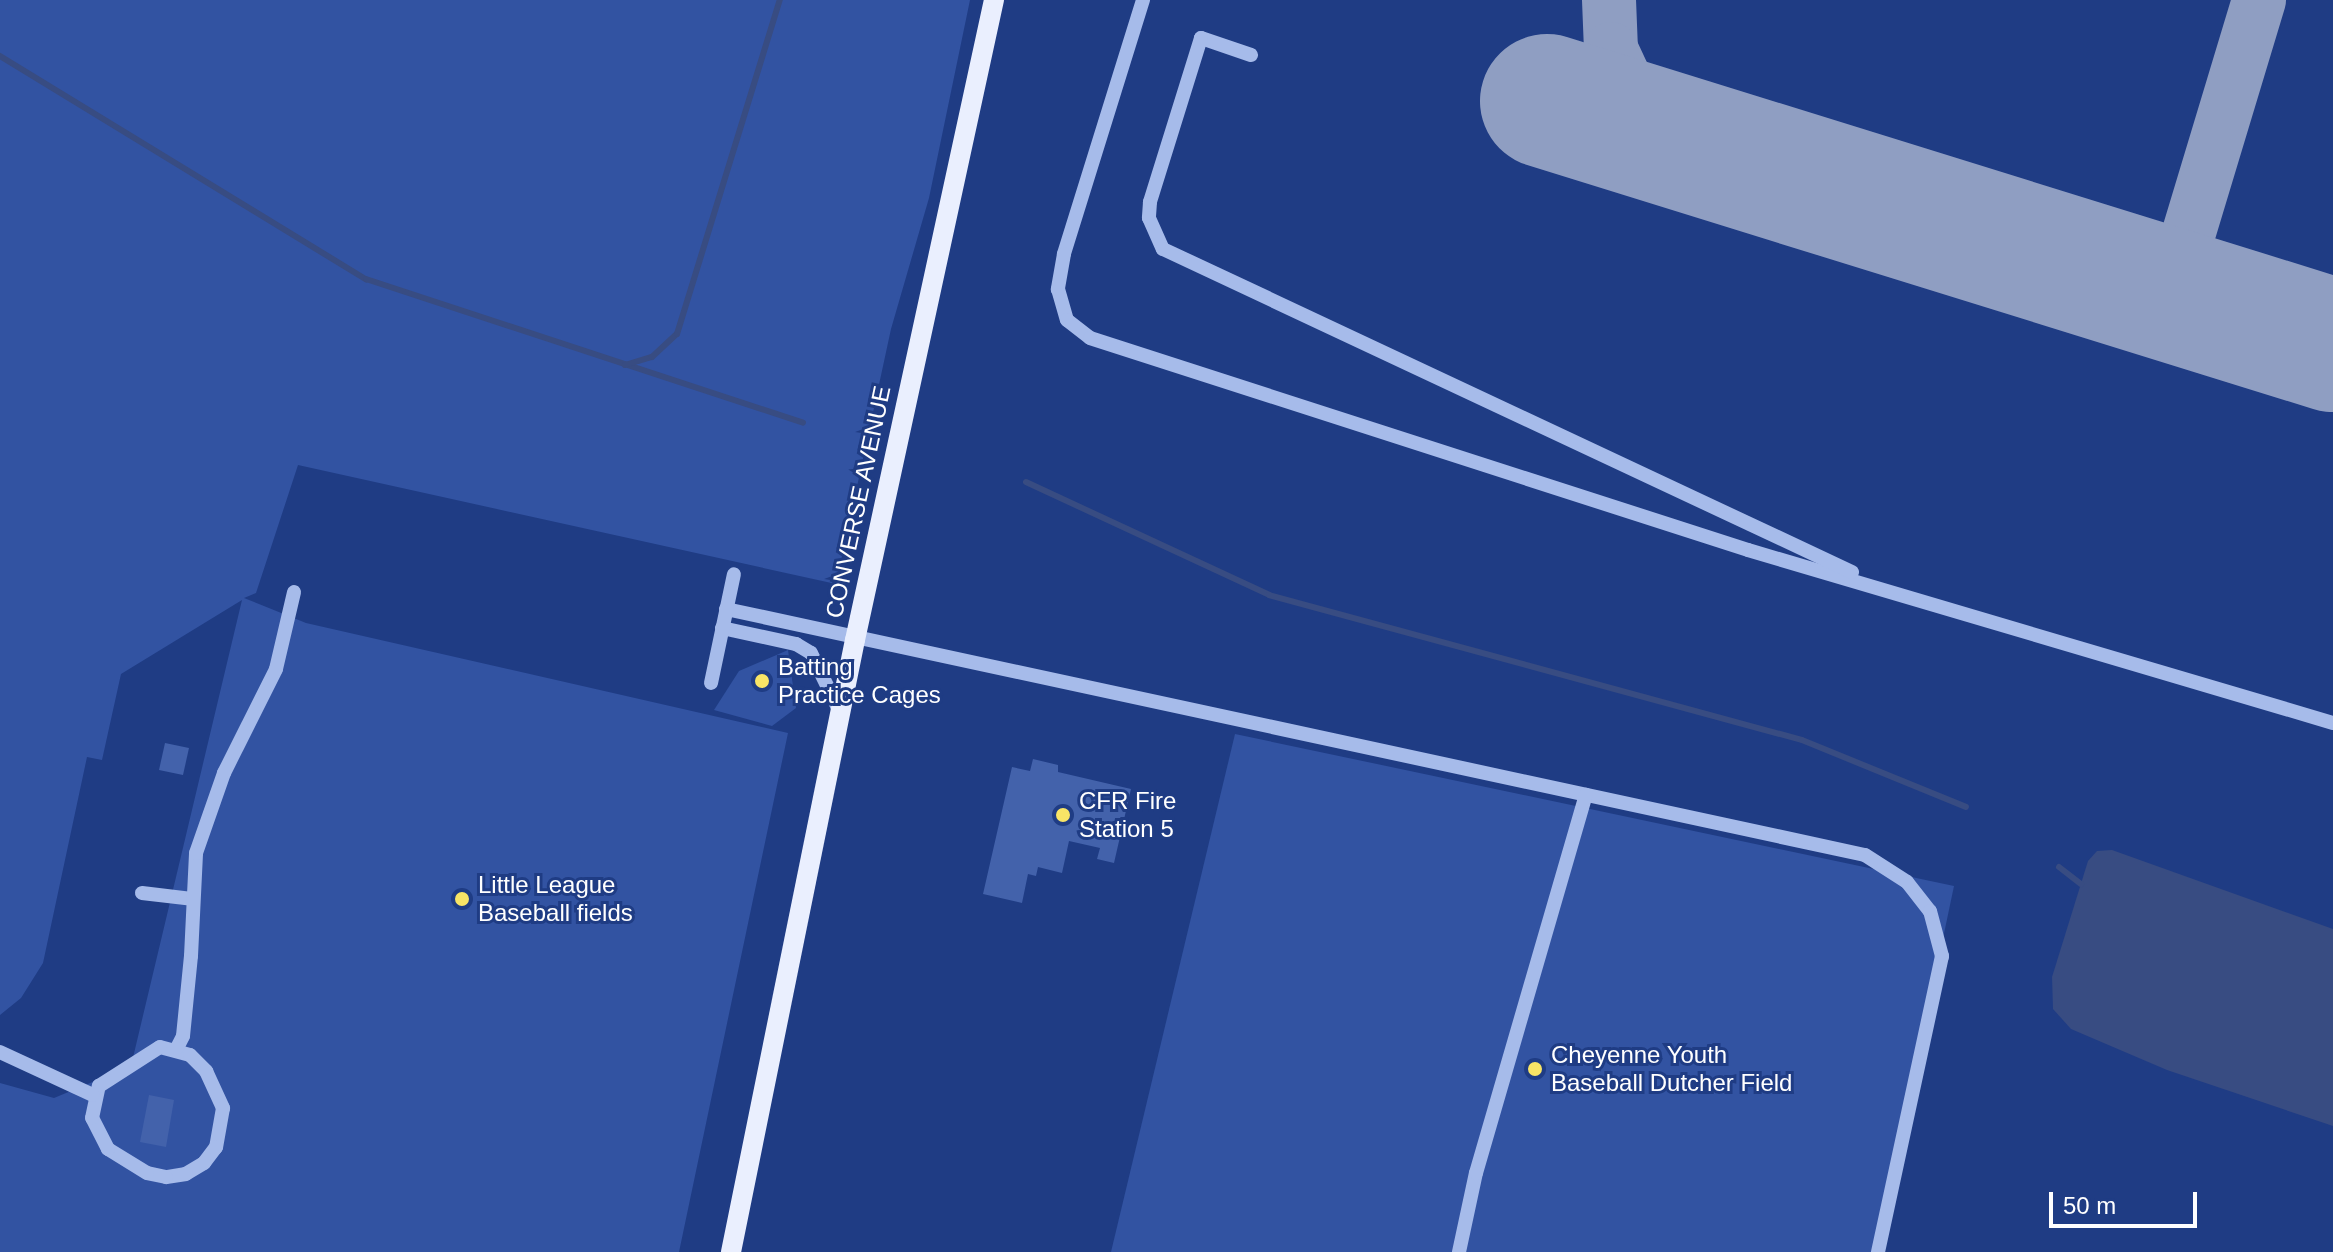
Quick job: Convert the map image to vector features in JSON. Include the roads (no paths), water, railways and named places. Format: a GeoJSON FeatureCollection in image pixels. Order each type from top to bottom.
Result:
{"type":"FeatureCollection","features":[{"type":"Feature","properties":{"kind":"main road","name":"CONVERSE AVENUE"},"geometry":{"type":"LineString","coordinates":[[731,1252],[855,640],[994,0]]}},
{"type":"Feature","properties":{"kind":"lane"},"geometry":{"type":"LineString","coordinates":[[1143,0],[1064,254],[1059,305],[1075,328],[1130,354],[1896,593],[2333,723]]}},
{"type":"Feature","properties":{"kind":"lane"},"geometry":{"type":"LineString","coordinates":[[1251,55],[1201,38],[1150,202],[1149,218],[1163,249],[1896,593]]}},
{"type":"Feature","properties":{"kind":"lane"},"geometry":{"type":"LineString","coordinates":[[711,683],[734,574]]}},
{"type":"Feature","properties":{"kind":"lane"},"geometry":{"type":"LineString","coordinates":[[177,1048],[185,1009],[192,899],[207,811],[262,704],[294,592]]}},
{"type":"Feature","properties":{"kind":"lane"},"geometry":{"type":"LineString","coordinates":[[726,609],[855,640],[1865,855],[1907,882],[1930,911],[1942,956],[1878,1252]]}},
{"type":"Feature","properties":{"kind":"lane"},"geometry":{"type":"LineString","coordinates":[[722,628],[796,644],[811,653],[840,713]]}},
{"type":"Feature","properties":{"kind":"lane"},"geometry":{"type":"LineString","coordinates":[[1459,1252],[1476,1173],[1586,795]]}},
{"type":"Feature","properties":{"kind":"lane"},"geometry":{"type":"LineString","coordinates":[[142,893],[192,899]]}},
{"type":"Feature","properties":{"kind":"lane"},"geometry":{"type":"LineString","coordinates":[[160,1047],[177,1048],[206,1071],[223,1108],[216,1147],[186,1174],[147,1173],[108,1149],[94,1127],[93,1095],[111,1075],[147,1053],[160,1047]]}},
{"type":"Feature","properties":{"kind":"lane"},"geometry":{"type":"LineString","coordinates":[[0,1052],[93,1095]]}},
{"type":"Feature","properties":{"kind":"waterway"},"geometry":{"type":"LineString","coordinates":[[625,365],[652,357],[677,334],[780,0]]}},
{"type":"Feature","properties":{"kind":"waterway"},"geometry":{"type":"LineString","coordinates":[[0,56],[366,279],[803,423]]}},
{"type":"Feature","properties":{"kind":"waterway"},"geometry":{"type":"LineString","coordinates":[[1026,482],[1269,595],[1802,740],[1966,807]]}},
{"type":"Feature","properties":{"kind":"waterway"},"geometry":{"type":"LineString","coordinates":[[2059,867],[2081,884]]}},
{"type":"Feature","properties":{"kind":"place","name":"Batting Practice Cages"},"geometry":{"type":"Point","coordinates":[762,681]}},
{"type":"Feature","properties":{"kind":"place","name":"CFR Fire Station 5"},"geometry":{"type":"Point","coordinates":[1063,815]}},
{"type":"Feature","properties":{"kind":"place","name":"Little League Baseball fields"},"geometry":{"type":"Point","coordinates":[462,899]}},
{"type":"Feature","properties":{"kind":"place","name":"Cheyenne Youth Baseball Dutcher Field"},"geometry":{"type":"Point","coordinates":[1535,1069]}}]}
